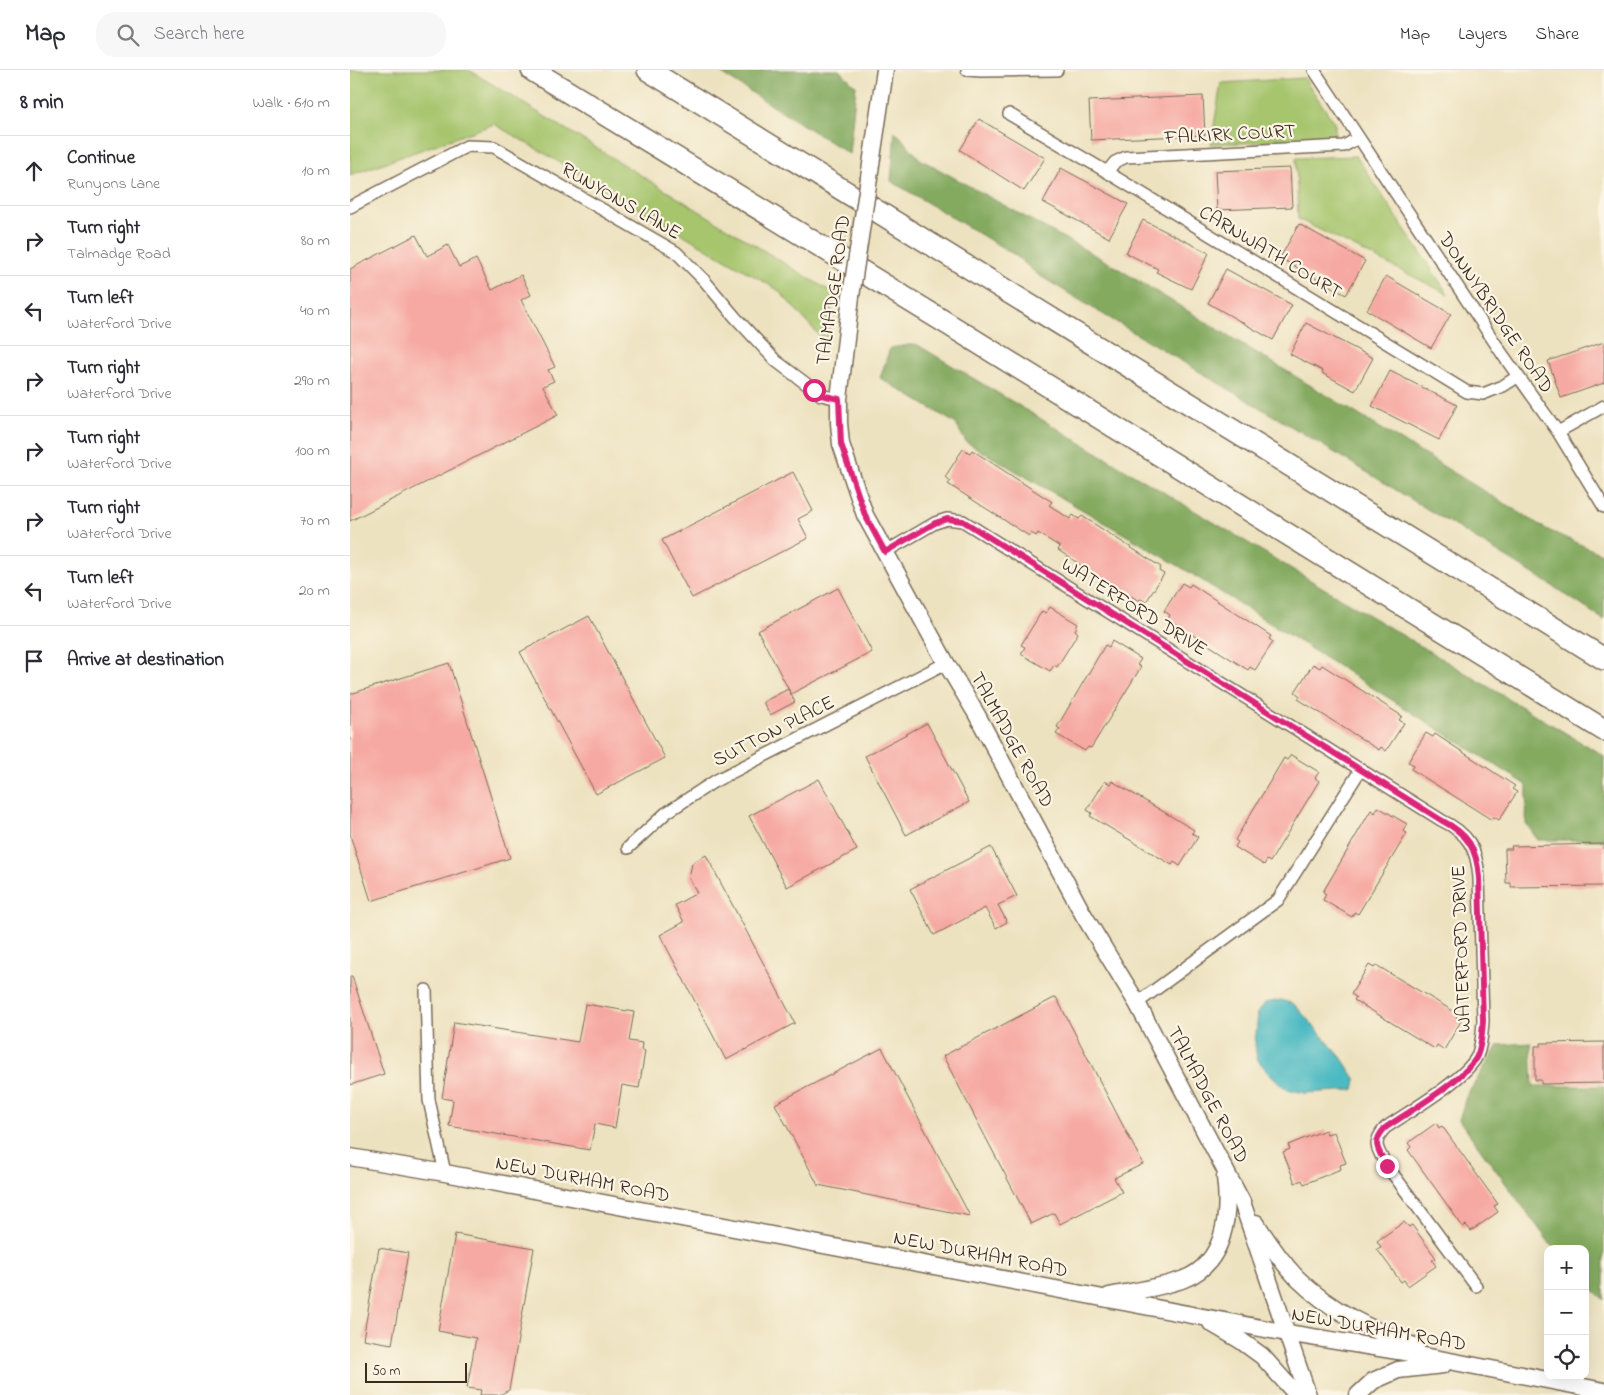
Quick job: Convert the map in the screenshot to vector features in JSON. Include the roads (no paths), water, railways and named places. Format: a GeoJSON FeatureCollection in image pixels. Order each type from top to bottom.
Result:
{"type":"FeatureCollection","features":[{"type":"Feature","properties":{"kind":"highway"},"geometry":{"type":"LineString","coordinates":[[532,70],[956,329],[1604,730]]}},
{"type":"Feature","properties":{"kind":"highway"},"geometry":{"type":"LineString","coordinates":[[648,70],[1604,659]]}},
{"type":"Feature","properties":{"kind":"street","name":"TALMADGE ROAD"},"geometry":{"type":"LineString","coordinates":[[885,70],[851,296],[839,399],[841,444],[865,515],[946,663],[977,714],[1083,914],[1137,1003],[1242,1202],[1308,1395]]}},
{"type":"Feature","properties":{"kind":"street"},"geometry":{"type":"LineString","coordinates":[[967,70],[1057,70]]}},
{"type":"Feature","properties":{"kind":"street","name":"DONNYBRIDGE ROAD"},"geometry":{"type":"LineString","coordinates":[[1314,70],[1517,377],[1558,432],[1604,508]]}},
{"type":"Feature","properties":{"kind":"street","name":"CARNWATH COURT"},"geometry":{"type":"LineString","coordinates":[[1009,114],[1467,392],[1483,394],[1503,386],[1517,377]]}},
{"type":"Feature","properties":{"kind":"street","name":"FALKIRK COURT"},"geometry":{"type":"LineString","coordinates":[[1107,172],[1116,162],[1126,157],[1344,146],[1358,138]]}},
{"type":"Feature","properties":{"kind":"street","name":"RUNYONS LANE"},"geometry":{"type":"LineString","coordinates":[[350,207],[468,146],[494,147],[676,252],[704,280],[734,317],[776,361],[821,395],[839,399]]}},
{"type":"Feature","properties":{"kind":"street"},"geometry":{"type":"LineString","coordinates":[[1558,432],[1604,406]]}},
{"type":"Feature","properties":{"kind":"street","name":"WATERFORD DRIVE"},"geometry":{"type":"LineString","coordinates":[[885,552],[935,523],[947,519],[963,521],[1441,820],[1457,828],[1467,838],[1476,855],[1478,866],[1483,1021],[1481,1044],[1476,1058],[1467,1069],[1451,1083],[1385,1128],[1378,1135],[1376,1143],[1387,1166],[1476,1286]]}},
{"type":"Feature","properties":{"kind":"street","name":"SUTTON PLACE"},"geometry":{"type":"LineString","coordinates":[[628,848],[666,813],[715,781],[946,663]]}},
{"type":"Feature","properties":{"kind":"street"},"geometry":{"type":"LineString","coordinates":[[1137,1003],[1278,900],[1361,769]]}},
{"type":"Feature","properties":{"kind":"street"},"geometry":{"type":"LineString","coordinates":[[426,990],[429,1100],[445,1173]]}},
{"type":"Feature","properties":{"kind":"street","name":"NEW DURHAM ROAD"},"geometry":{"type":"LineString","coordinates":[[350,1157],[445,1173],[1286,1333],[1398,1351],[1604,1391]]}},
{"type":"Feature","properties":{"kind":"street"},"geometry":{"type":"LineString","coordinates":[[1102,1298],[1185,1279],[1213,1256],[1226,1223],[1228,1200],[1224,1168]]}},
{"type":"Feature","properties":{"kind":"street"},"geometry":{"type":"LineString","coordinates":[[1242,1202],[1277,1255],[1298,1279],[1325,1302],[1384,1335],[1463,1364]]}},
{"type":"Feature","properties":{"kind":"street"},"geometry":{"type":"LineString","coordinates":[[1200,1316],[1240,1340],[1262,1356],[1297,1395]]}},
{"type":"Feature","properties":{"kind":"street"},"geometry":{"type":"LineString","coordinates":[[1358,1395],[1373,1381],[1398,1370],[1463,1364]]}},
{"type":"Feature","properties":{"kind":"water"},"geometry":{"type":"Polygon","coordinates":[[[1281,1000],[1294,1004],[1341,1057],[1356,1080],[1354,1090],[1305,1093],[1286,1089],[1257,1059],[1255,1044],[1258,1013],[1265,1003],[1281,1000]]]}}]}
